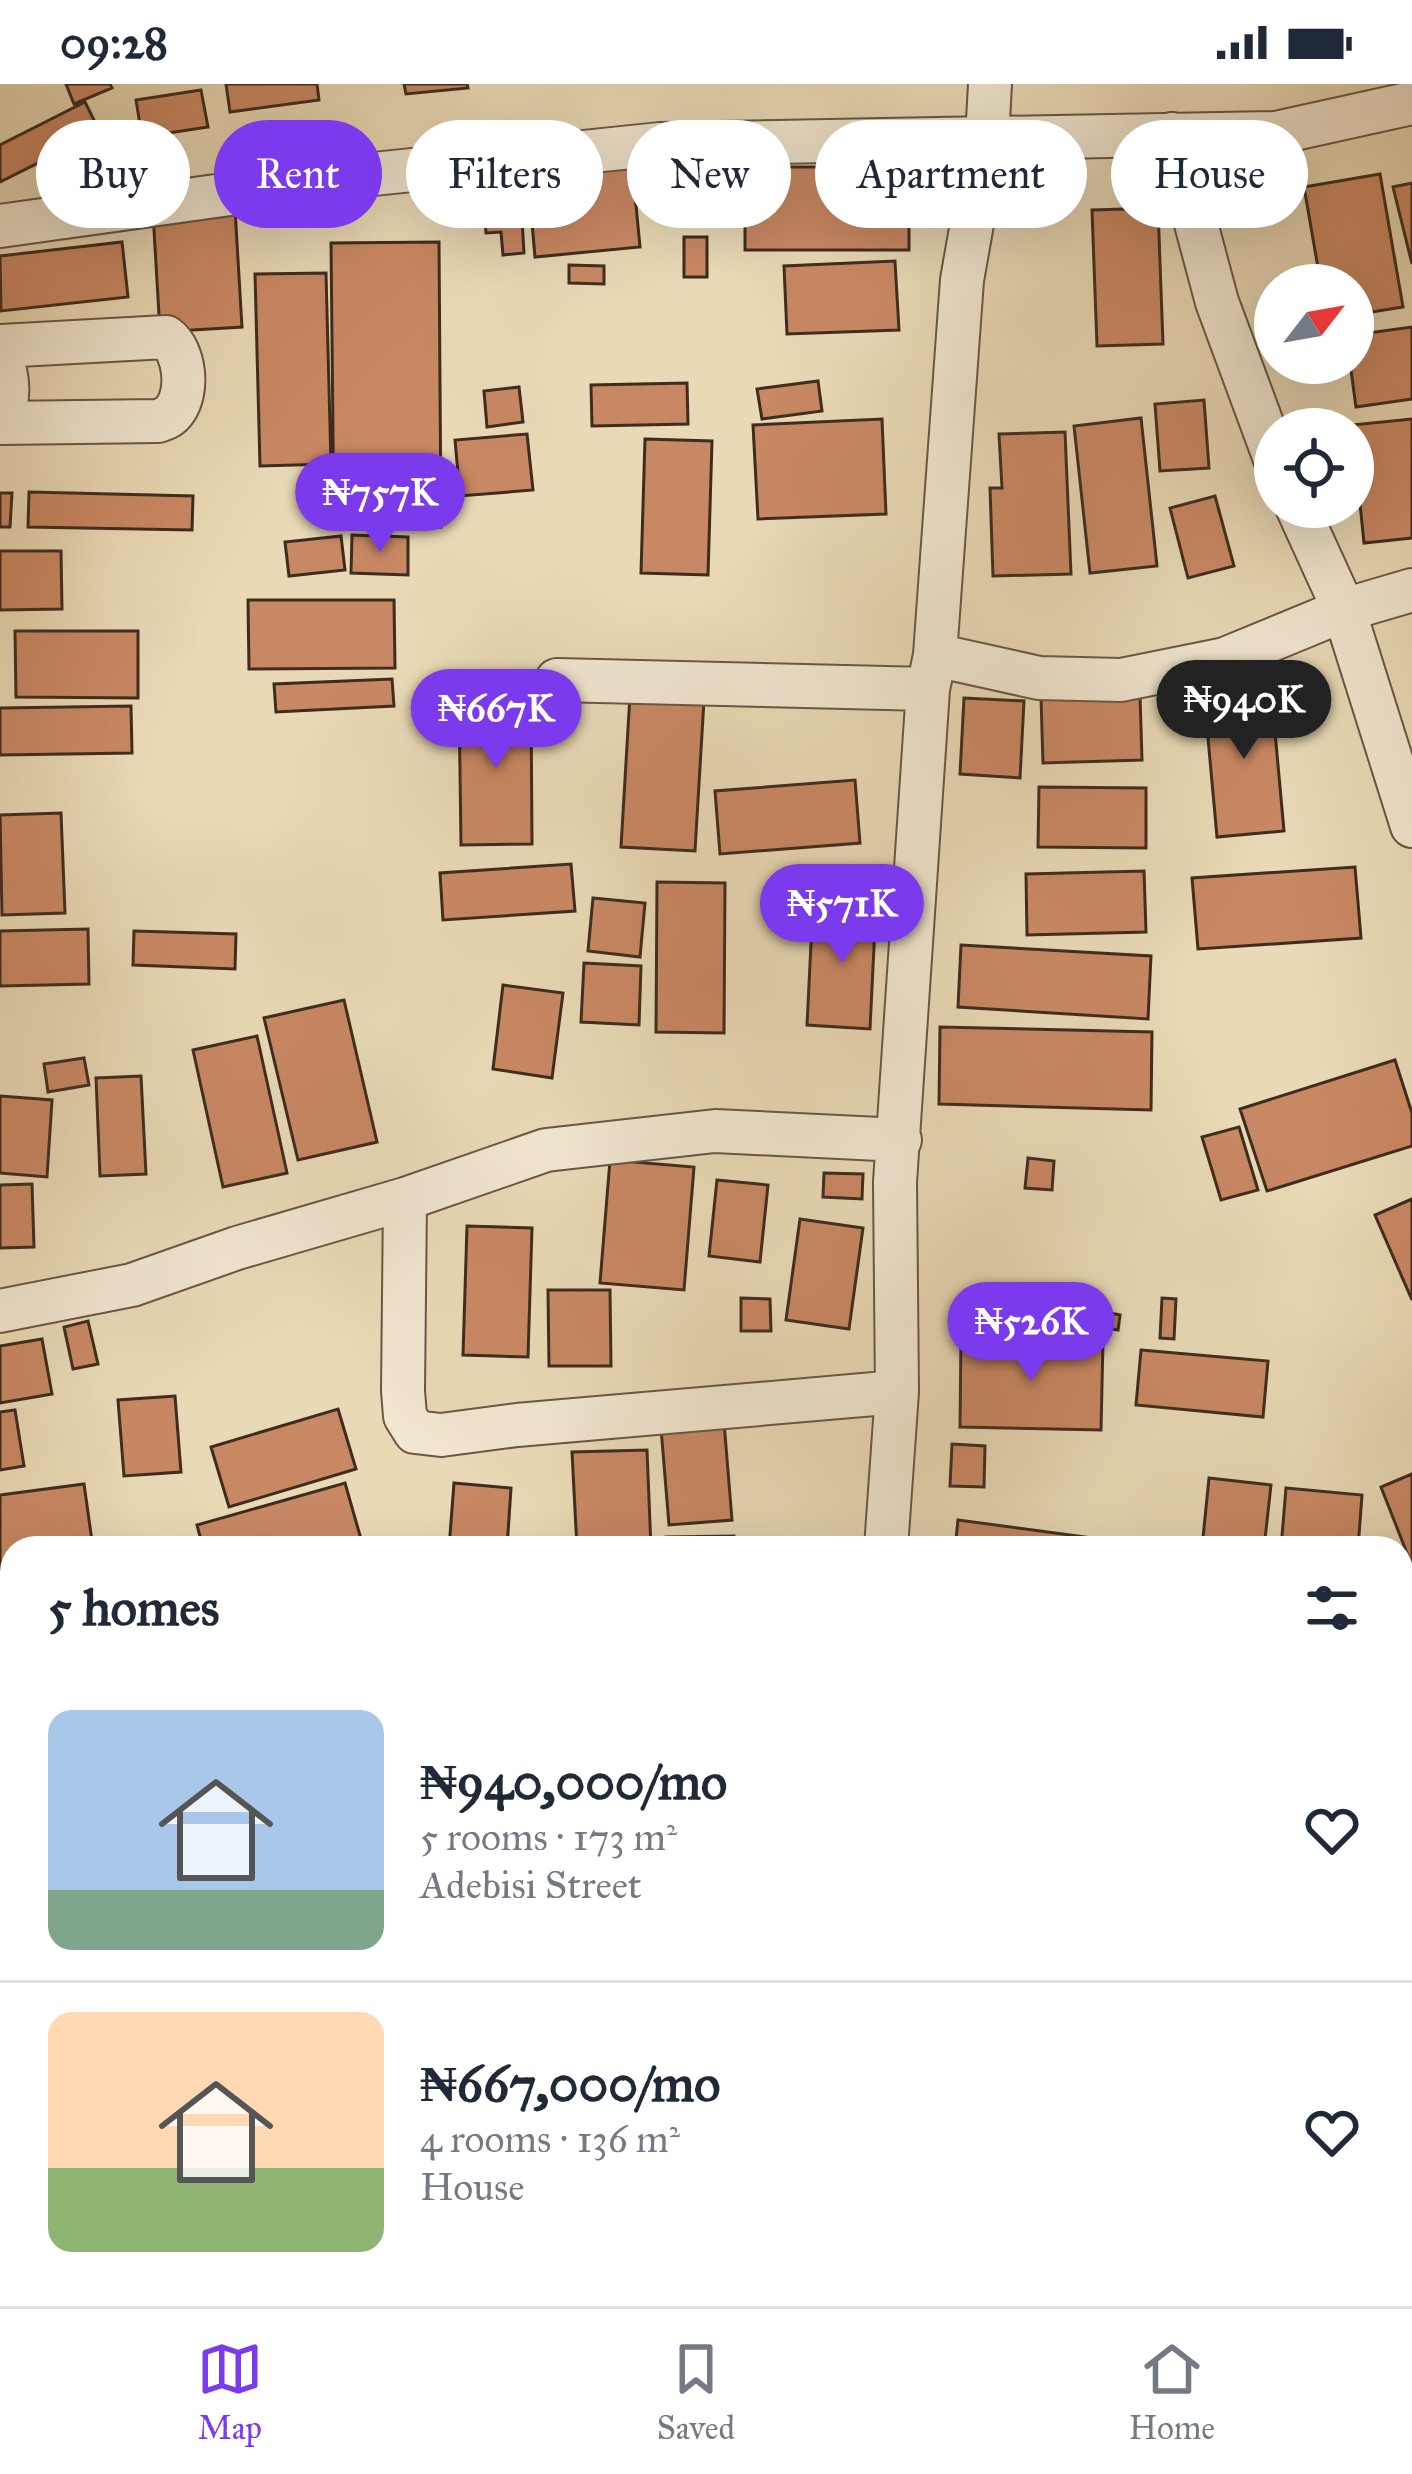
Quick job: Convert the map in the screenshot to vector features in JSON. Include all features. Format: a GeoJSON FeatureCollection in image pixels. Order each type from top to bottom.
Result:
{"type":"FeatureCollection","features":[{"type":"Feature","properties":{"kind":"street"},"geometry":{"type":"LineString","coordinates":[[988,120],[990,84]]}},
{"type":"Feature","properties":{"kind":"street"},"geometry":{"type":"LineString","coordinates":[[1308,126],[1412,104]]}},
{"type":"Feature","properties":{"kind":"street"},"geometry":{"type":"LineString","coordinates":[[0,226],[374,174],[660,144],[815,142]]}},
{"type":"Feature","properties":{"kind":"street"},"geometry":{"type":"LineString","coordinates":[[887,1536],[897,1392],[895,1182],[949,432],[971,228]]}},
{"type":"Feature","properties":{"kind":"street"},"geometry":{"type":"LineString","coordinates":[[1197,228],[1216,302],[1256,408]]}},
{"type":"Feature","properties":{"kind":"street"},"geometry":{"type":"LineString","coordinates":[[0,346],[166,338],[173,341],[182,365],[178,406],[158,421],[0,423],[7,405],[8,374],[0,356]]}},
{"type":"Feature","properties":{"kind":"street"},"geometry":{"type":"LineString","coordinates":[[1306,528],[1343,610],[1412,826]]}},
{"type":"Feature","properties":{"kind":"street"},"geometry":{"type":"LineString","coordinates":[[557,680],[932,672],[1121,680],[1225,659],[1343,610],[1412,590]]}},
{"type":"Feature","properties":{"kind":"street"},"geometry":{"type":"LineString","coordinates":[[0,1310],[132,1285],[546,1150],[715,1131],[900,1140]]}},
{"type":"Feature","properties":{"kind":"street"},"geometry":{"type":"LineString","coordinates":[[405,1198],[403,1390],[405,1416],[415,1432],[441,1435],[897,1392]]}},
{"type":"Feature","properties":{"kind":"building"},"geometry":{"type":"Polygon","coordinates":[[[66,84],[110,84],[112,88],[74,104],[66,84]]]}},
{"type":"Feature","properties":{"kind":"building"},"geometry":{"type":"Polygon","coordinates":[[[226,84],[317,84],[319,100],[230,112],[226,84]]]}},
{"type":"Feature","properties":{"kind":"building"},"geometry":{"type":"Polygon","coordinates":[[[404,84],[467,84],[468,88],[406,94],[404,84]]]}},
{"type":"Feature","properties":{"kind":"building"},"geometry":{"type":"Polygon","coordinates":[[[201,90],[208,127],[190,130],[190,120],[139,120],[136,100],[201,90]]]}},
{"type":"Feature","properties":{"kind":"building"},"geometry":{"type":"Polygon","coordinates":[[[85,102],[94,120],[49,120],[85,102]]]}},
{"type":"Feature","properties":{"kind":"building"},"geometry":{"type":"Polygon","coordinates":[[[36,127],[36,164],[0,182],[0,145],[36,127]]]}},
{"type":"Feature","properties":{"kind":"building"},"geometry":{"type":"Polygon","coordinates":[[[627,154],[627,228],[638,228],[640,247],[535,257],[532,228],[603,228],[603,158],[627,154]]]}},
{"type":"Feature","properties":{"kind":"building"},"geometry":{"type":"Polygon","coordinates":[[[791,167],[815,167],[815,228],[909,228],[909,250],[745,250],[745,228],[791,228],[791,167]]]}},
{"type":"Feature","properties":{"kind":"building"},"geometry":{"type":"Polygon","coordinates":[[[1380,174],[1403,307],[1374,312],[1374,264],[1317,264],[1308,186],[1380,174]]]}},
{"type":"Feature","properties":{"kind":"building"},"geometry":{"type":"Polygon","coordinates":[[[1412,183],[1412,264],[1393,187],[1412,183]]]}},
{"type":"Feature","properties":{"kind":"building"},"geometry":{"type":"Polygon","coordinates":[[[1111,209],[1111,228],[1159,228],[1163,344],[1097,346],[1092,210],[1111,209]]]}},
{"type":"Feature","properties":{"kind":"building"},"geometry":{"type":"Polygon","coordinates":[[[214,210],[214,228],[236,228],[242,327],[160,332],[154,228],[190,228],[190,211],[214,210]]]}},
{"type":"Feature","properties":{"kind":"building"},"geometry":{"type":"Polygon","coordinates":[[[486,228],[523,228],[524,253],[503,255],[501,232],[486,233],[486,228]]]}},
{"type":"Feature","properties":{"kind":"building"},"geometry":{"type":"Polygon","coordinates":[[[684,237],[707,237],[707,277],[684,277],[684,237]]]}},
{"type":"Feature","properties":{"kind":"building"},"geometry":{"type":"Polygon","coordinates":[[[122,242],[128,297],[1,311],[0,256],[122,242]]]}},
{"type":"Feature","properties":{"kind":"building"},"geometry":{"type":"Polygon","coordinates":[[[439,242],[441,527],[334,528],[331,243],[439,242]]]}},
{"type":"Feature","properties":{"kind":"building"},"geometry":{"type":"Polygon","coordinates":[[[895,261],[899,330],[787,334],[784,266],[895,261]]]}},
{"type":"Feature","properties":{"kind":"building"},"geometry":{"type":"Polygon","coordinates":[[[569,265],[604,266],[604,284],[569,283],[569,265]]]}},
{"type":"Feature","properties":{"kind":"building"},"geometry":{"type":"Polygon","coordinates":[[[326,273],[331,464],[260,466],[255,274],[326,273]]]}},
{"type":"Feature","properties":{"kind":"building"},"geometry":{"type":"Polygon","coordinates":[[[1412,327],[1412,399],[1356,407],[1353,384],[1374,384],[1374,332],[1412,327]]]}},
{"type":"Feature","properties":{"kind":"building"},"geometry":{"type":"Polygon","coordinates":[[[818,381],[822,411],[762,419],[757,389],[818,381]]]}},
{"type":"Feature","properties":{"kind":"building"},"geometry":{"type":"Polygon","coordinates":[[[687,383],[688,424],[592,426],[591,385],[687,383]]]}},
{"type":"Feature","properties":{"kind":"building"},"geometry":{"type":"Polygon","coordinates":[[[519,387],[523,422],[487,427],[484,391],[519,387]]]}},
{"type":"Feature","properties":{"kind":"building"},"geometry":{"type":"Polygon","coordinates":[[[1204,400],[1209,468],[1160,471],[1155,404],[1204,400]]]}},
{"type":"Feature","properties":{"kind":"building"},"geometry":{"type":"Polygon","coordinates":[[[1141,418],[1157,566],[1090,573],[1074,426],[1141,418]]]}},
{"type":"Feature","properties":{"kind":"building"},"geometry":{"type":"Polygon","coordinates":[[[882,419],[886,514],[758,519],[753,425],[882,419]]]}},
{"type":"Feature","properties":{"kind":"building"},"geometry":{"type":"Polygon","coordinates":[[[1412,419],[1412,538],[1364,543],[1362,528],[1374,528],[1374,423],[1412,419]]]}},
{"type":"Feature","properties":{"kind":"building"},"geometry":{"type":"Polygon","coordinates":[[[1065,432],[1071,574],[993,576],[990,488],[1002,488],[999,434],[1065,432]]]}},
{"type":"Feature","properties":{"kind":"building"},"geometry":{"type":"Polygon","coordinates":[[[527,434],[533,490],[460,496],[455,440],[527,434]]]}},
{"type":"Feature","properties":{"kind":"building"},"geometry":{"type":"Polygon","coordinates":[[[645,439],[712,441],[708,575],[641,573],[645,439]]]}},
{"type":"Feature","properties":{"kind":"building"},"geometry":{"type":"Polygon","coordinates":[[[29,492],[193,496],[192,530],[28,527],[29,492]]]}},
{"type":"Feature","properties":{"kind":"building"},"geometry":{"type":"Polygon","coordinates":[[[0,493],[12,493],[10,527],[0,527],[0,493]]]}},
{"type":"Feature","properties":{"kind":"building"},"geometry":{"type":"Polygon","coordinates":[[[1215,496],[1234,566],[1188,578],[1170,508],[1215,496]]]}},
{"type":"Feature","properties":{"kind":"building"},"geometry":{"type":"Polygon","coordinates":[[[352,535],[408,537],[408,575],[351,573],[352,535]]]}},
{"type":"Feature","properties":{"kind":"building"},"geometry":{"type":"Polygon","coordinates":[[[341,536],[345,570],[289,576],[285,542],[341,536]]]}},
{"type":"Feature","properties":{"kind":"building"},"geometry":{"type":"Polygon","coordinates":[[[0,551],[61,551],[62,609],[0,610],[0,551]]]}},
{"type":"Feature","properties":{"kind":"building"},"geometry":{"type":"Polygon","coordinates":[[[248,600],[394,600],[395,668],[249,669],[248,600]]]}},
{"type":"Feature","properties":{"kind":"building"},"geometry":{"type":"Polygon","coordinates":[[[15,631],[138,631],[138,698],[16,697],[15,631]]]}},
{"type":"Feature","properties":{"kind":"building"},"geometry":{"type":"Polygon","coordinates":[[[392,679],[394,706],[276,712],[274,684],[392,679]]]}},
{"type":"Feature","properties":{"kind":"building"},"geometry":{"type":"Polygon","coordinates":[[[1271,688],[1284,831],[1217,837],[1204,694],[1271,688]]]}},
{"type":"Feature","properties":{"kind":"building"},"geometry":{"type":"Polygon","coordinates":[[[630,695],[704,700],[695,851],[621,847],[630,695]]]}},
{"type":"Feature","properties":{"kind":"building"},"geometry":{"type":"Polygon","coordinates":[[[1140,695],[1142,760],[1043,763],[1041,698],[1140,695]]]}},
{"type":"Feature","properties":{"kind":"building"},"geometry":{"type":"Polygon","coordinates":[[[459,698],[531,698],[532,844],[461,845],[459,698]]]}},
{"type":"Feature","properties":{"kind":"building"},"geometry":{"type":"Polygon","coordinates":[[[964,698],[1024,701],[1020,778],[960,774],[964,698]]]}},
{"type":"Feature","properties":{"kind":"building"},"geometry":{"type":"Polygon","coordinates":[[[131,706],[132,753],[0,755],[0,708],[131,706]]]}},
{"type":"Feature","properties":{"kind":"building"},"geometry":{"type":"Polygon","coordinates":[[[855,780],[860,843],[720,854],[715,791],[855,780]]]}},
{"type":"Feature","properties":{"kind":"building"},"geometry":{"type":"Polygon","coordinates":[[[1039,787],[1146,788],[1146,848],[1038,847],[1039,787]]]}},
{"type":"Feature","properties":{"kind":"building"},"geometry":{"type":"Polygon","coordinates":[[[61,813],[65,913],[2,915],[0,815],[61,813]]]}},
{"type":"Feature","properties":{"kind":"building"},"geometry":{"type":"Polygon","coordinates":[[[571,864],[575,911],[443,920],[440,873],[571,864]]]}},
{"type":"Feature","properties":{"kind":"building"},"geometry":{"type":"Polygon","coordinates":[[[1355,867],[1361,938],[1198,949],[1192,878],[1355,867]]]}},
{"type":"Feature","properties":{"kind":"building"},"geometry":{"type":"Polygon","coordinates":[[[1144,871],[1146,932],[1027,935],[1026,874],[1144,871]]]}},
{"type":"Feature","properties":{"kind":"building"},"geometry":{"type":"Polygon","coordinates":[[[657,882],[725,883],[724,1033],[656,1032],[657,882]]]}},
{"type":"Feature","properties":{"kind":"building"},"geometry":{"type":"Polygon","coordinates":[[[593,898],[645,903],[640,957],[588,951],[593,898]]]}},
{"type":"Feature","properties":{"kind":"building"},"geometry":{"type":"Polygon","coordinates":[[[813,903],[876,906],[870,1029],[807,1025],[813,903]]]}},
{"type":"Feature","properties":{"kind":"building"},"geometry":{"type":"Polygon","coordinates":[[[88,929],[89,984],[0,986],[0,931],[88,929]]]}},
{"type":"Feature","properties":{"kind":"building"},"geometry":{"type":"Polygon","coordinates":[[[134,931],[236,934],[235,969],[133,965],[134,931]]]}},
{"type":"Feature","properties":{"kind":"building"},"geometry":{"type":"Polygon","coordinates":[[[961,945],[1151,956],[1148,1019],[958,1007],[961,945]]]}},
{"type":"Feature","properties":{"kind":"building"},"geometry":{"type":"Polygon","coordinates":[[[584,963],[641,966],[639,1025],[581,1022],[584,963]]]}},
{"type":"Feature","properties":{"kind":"building"},"geometry":{"type":"Polygon","coordinates":[[[503,985],[563,993],[552,1078],[493,1069],[503,985]]]}},
{"type":"Feature","properties":{"kind":"building"},"geometry":{"type":"Polygon","coordinates":[[[344,1000],[377,1142],[298,1160],[264,1018],[344,1000]]]}},
{"type":"Feature","properties":{"kind":"building"},"geometry":{"type":"Polygon","coordinates":[[[940,1027],[1152,1032],[1151,1110],[939,1104],[940,1027]]]}},
{"type":"Feature","properties":{"kind":"building"},"geometry":{"type":"Polygon","coordinates":[[[257,1036],[287,1173],[223,1187],[193,1050],[257,1036]]]}},
{"type":"Feature","properties":{"kind":"building"},"geometry":{"type":"Polygon","coordinates":[[[84,1058],[89,1085],[48,1092],[44,1064],[84,1058]]]}},
{"type":"Feature","properties":{"kind":"building"},"geometry":{"type":"Polygon","coordinates":[[[1395,1060],[1412,1113],[1412,1146],[1267,1191],[1240,1109],[1395,1060]]]}},
{"type":"Feature","properties":{"kind":"building"},"geometry":{"type":"Polygon","coordinates":[[[141,1076],[146,1174],[100,1176],[96,1078],[141,1076]]]}},
{"type":"Feature","properties":{"kind":"building"},"geometry":{"type":"Polygon","coordinates":[[[0,1096],[52,1100],[47,1177],[0,1173],[0,1096]]]}},
{"type":"Feature","properties":{"kind":"building"},"geometry":{"type":"Polygon","coordinates":[[[1239,1127],[1258,1190],[1221,1200],[1202,1137],[1239,1127]]]}},
{"type":"Feature","properties":{"kind":"building"},"geometry":{"type":"Polygon","coordinates":[[[1028,1158],[1054,1161],[1052,1190],[1025,1188],[1028,1158]]]}},
{"type":"Feature","properties":{"kind":"building"},"geometry":{"type":"Polygon","coordinates":[[[610,1160],[694,1167],[684,1290],[600,1283],[610,1160]]]}},
{"type":"Feature","properties":{"kind":"building"},"geometry":{"type":"Polygon","coordinates":[[[824,1173],[863,1174],[862,1199],[823,1197],[824,1173]]]}},
{"type":"Feature","properties":{"kind":"building"},"geometry":{"type":"Polygon","coordinates":[[[717,1180],[768,1185],[760,1262],[709,1256],[717,1180]]]}},
{"type":"Feature","properties":{"kind":"building"},"geometry":{"type":"Polygon","coordinates":[[[32,1184],[34,1247],[0,1248],[0,1185],[32,1184]]]}},
{"type":"Feature","properties":{"kind":"building"},"geometry":{"type":"Polygon","coordinates":[[[1412,1199],[1412,1300],[1375,1215],[1412,1199]]]}},
{"type":"Feature","properties":{"kind":"building"},"geometry":{"type":"Polygon","coordinates":[[[800,1219],[863,1228],[849,1329],[786,1320],[800,1219]]]}},
{"type":"Feature","properties":{"kind":"building"},"geometry":{"type":"Polygon","coordinates":[[[467,1226],[532,1228],[528,1357],[463,1355],[467,1226]]]}},
{"type":"Feature","properties":{"kind":"building"},"geometry":{"type":"Polygon","coordinates":[[[548,1290],[610,1290],[611,1366],[549,1366],[548,1290]]]}},
{"type":"Feature","properties":{"kind":"building"},"geometry":{"type":"Polygon","coordinates":[[[741,1298],[770,1299],[771,1331],[741,1331],[741,1298]]]}},
{"type":"Feature","properties":{"kind":"building"},"geometry":{"type":"Polygon","coordinates":[[[1162,1298],[1176,1299],[1174,1339],[1160,1338],[1162,1298]]]}},
{"type":"Feature","properties":{"kind":"building"},"geometry":{"type":"Polygon","coordinates":[[[1090,1309],[1120,1315],[1118,1330],[1087,1325],[1090,1309]]]}},
{"type":"Feature","properties":{"kind":"building"},"geometry":{"type":"Polygon","coordinates":[[[88,1321],[98,1364],[73,1369],[64,1327],[88,1321]]]}},
{"type":"Feature","properties":{"kind":"building"},"geometry":{"type":"Polygon","coordinates":[[[961,1337],[1103,1341],[1101,1430],[960,1427],[961,1337]]]}},
{"type":"Feature","properties":{"kind":"building"},"geometry":{"type":"Polygon","coordinates":[[[42,1339],[52,1394],[0,1403],[0,1346],[42,1339]]]}},
{"type":"Feature","properties":{"kind":"building"},"geometry":{"type":"Polygon","coordinates":[[[1141,1350],[1268,1361],[1263,1417],[1136,1405],[1141,1350]]]}},
{"type":"Feature","properties":{"kind":"building"},"geometry":{"type":"Polygon","coordinates":[[[175,1396],[181,1472],[124,1476],[118,1400],[175,1396]]]}},
{"type":"Feature","properties":{"kind":"building"},"geometry":{"type":"Polygon","coordinates":[[[338,1409],[356,1469],[229,1507],[211,1447],[338,1409]]]}},
{"type":"Feature","properties":{"kind":"building"},"geometry":{"type":"Polygon","coordinates":[[[15,1410],[24,1466],[0,1470],[0,1412],[15,1410]]]}},
{"type":"Feature","properties":{"kind":"building"},"geometry":{"type":"Polygon","coordinates":[[[724,1422],[732,1520],[669,1525],[661,1428],[724,1422]]]}},
{"type":"Feature","properties":{"kind":"building"},"geometry":{"type":"Polygon","coordinates":[[[952,1444],[985,1446],[984,1487],[950,1486],[952,1444]]]}},
{"type":"Feature","properties":{"kind":"building"},"geometry":{"type":"Polygon","coordinates":[[[647,1450],[651,1536],[576,1536],[572,1452],[647,1450]]]}},
{"type":"Feature","properties":{"kind":"building"},"geometry":{"type":"Polygon","coordinates":[[[1412,1474],[1412,1536],[1400,1536],[1381,1487],[1412,1474]]]}},
{"type":"Feature","properties":{"kind":"building"},"geometry":{"type":"Polygon","coordinates":[[[1209,1478],[1271,1485],[1265,1536],[1203,1536],[1209,1478]]]}},
{"type":"Feature","properties":{"kind":"building"},"geometry":{"type":"Polygon","coordinates":[[[345,1483],[360,1536],[200,1536],[197,1525],[345,1483]]]}},
{"type":"Feature","properties":{"kind":"building"},"geometry":{"type":"Polygon","coordinates":[[[454,1483],[511,1488],[508,1536],[450,1536],[454,1483]]]}},
{"type":"Feature","properties":{"kind":"building"},"geometry":{"type":"Polygon","coordinates":[[[84,1484],[91,1536],[0,1536],[0,1495],[84,1484]]]}},
{"type":"Feature","properties":{"kind":"building"},"geometry":{"type":"Polygon","coordinates":[[[1286,1488],[1362,1495],[1359,1536],[1282,1536],[1286,1488]]]}},
{"type":"Feature","properties":{"kind":"building"},"geometry":{"type":"Polygon","coordinates":[[[958,1520],[1078,1536],[956,1536],[958,1520]]]}}]}
